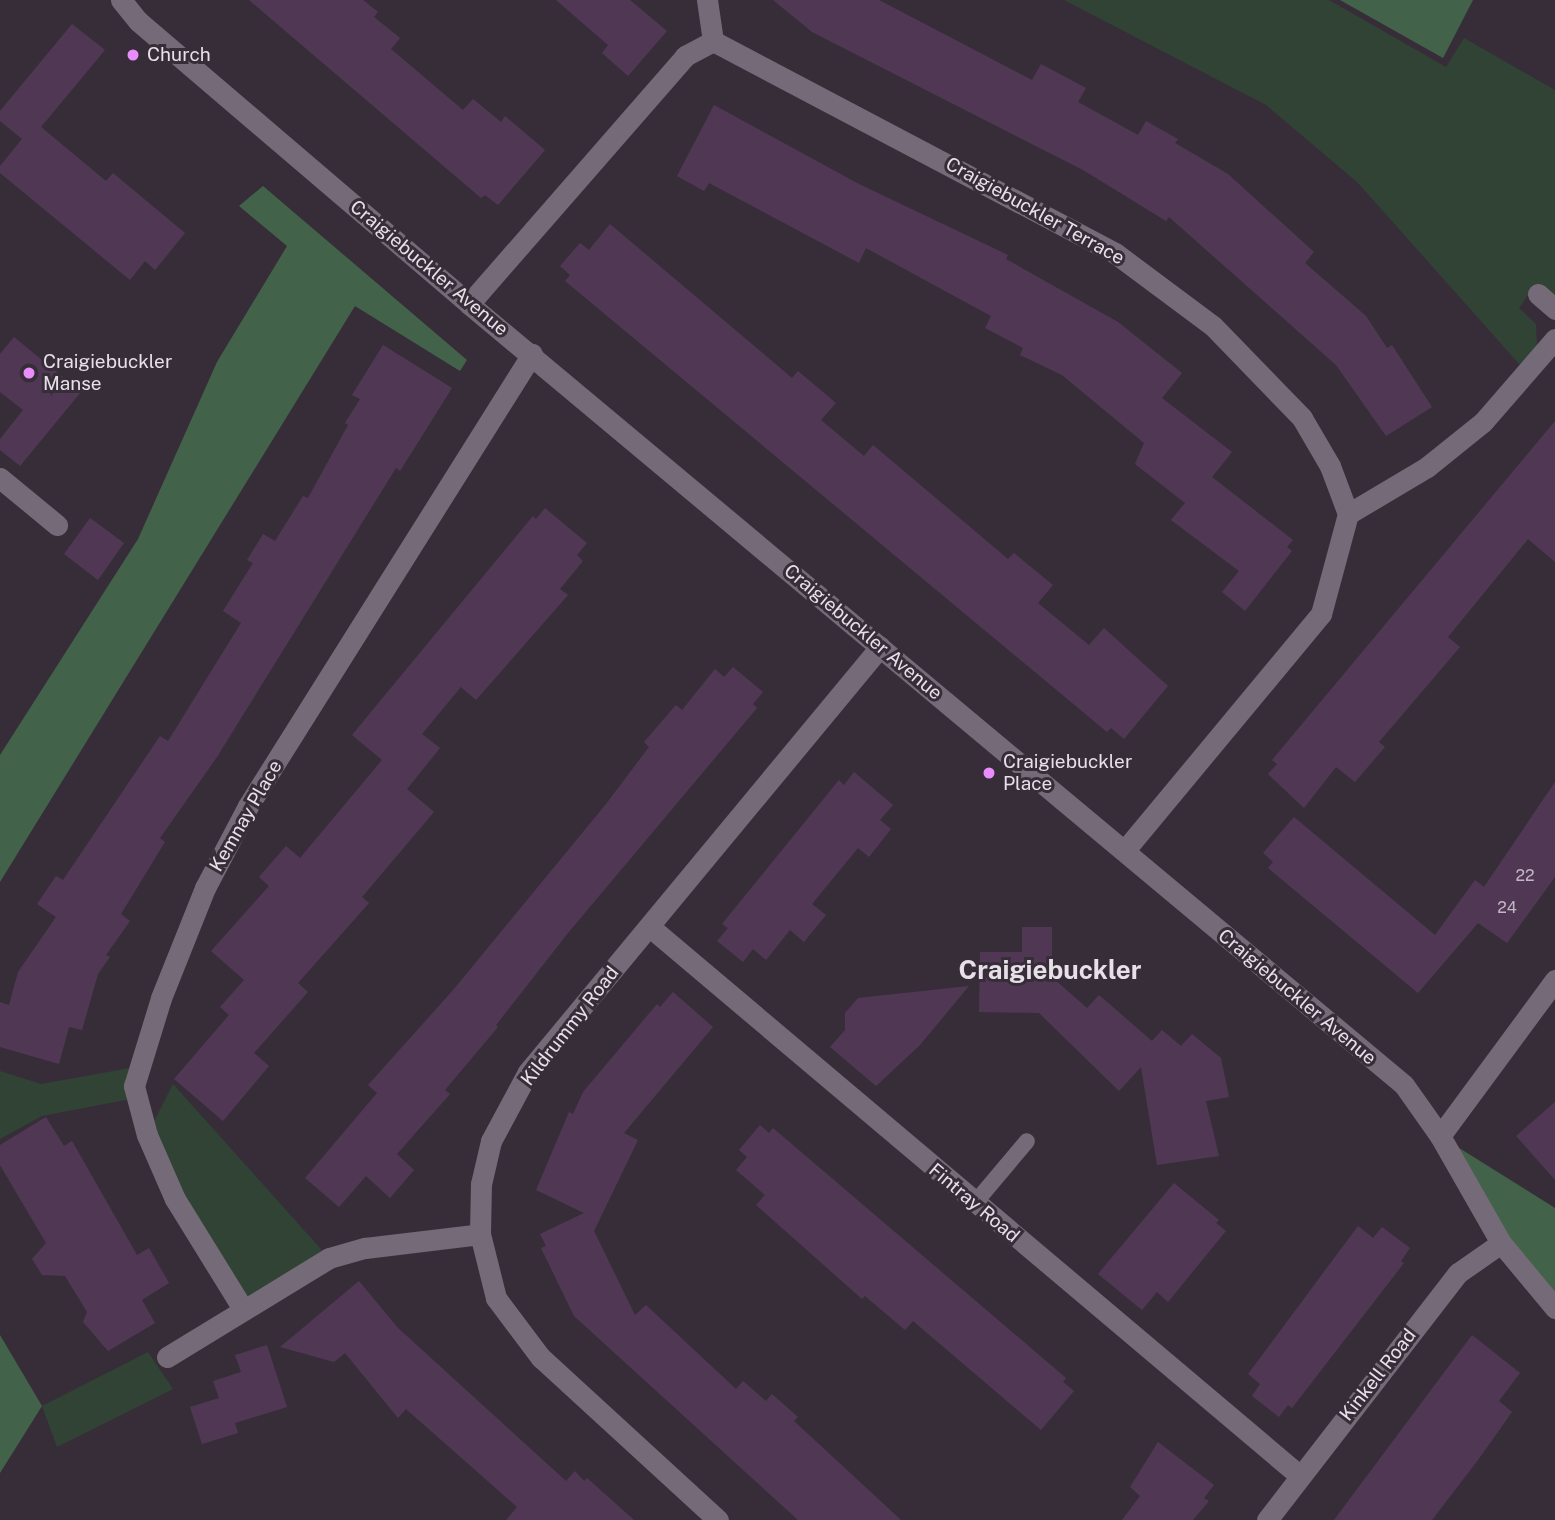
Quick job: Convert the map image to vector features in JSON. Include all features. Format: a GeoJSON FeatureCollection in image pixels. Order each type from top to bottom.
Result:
{"type":"FeatureCollection","features":[{"type":"Feature","properties":{"kind":"street","name":"Craigiebuckler Avenue"},"geometry":{"type":"LineString","coordinates":[[121,0],[138,21],[469,304],[1404,1085],[1440,1136],[1501,1243],[1555,1308]]}},
{"type":"Feature","properties":{"kind":"street"},"geometry":{"type":"LineString","coordinates":[[469,304],[685,56],[713,41],[707,0]]}},
{"type":"Feature","properties":{"kind":"street","name":"Craigiebuckler Terrace"},"geometry":{"type":"LineString","coordinates":[[713,41],[926,150],[1126,261],[1213,326],[1302,418],[1330,466],[1348,514]]}},
{"type":"Feature","properties":{"kind":"street"},"geometry":{"type":"LineString","coordinates":[[1538,294],[1555,309]]}},
{"type":"Feature","properties":{"kind":"street"},"geometry":{"type":"LineString","coordinates":[[1125,850],[1321,614],[1348,514],[1427,467],[1483,422],[1555,339]]}},
{"type":"Feature","properties":{"kind":"street","name":"Kemnay Place"},"geometry":{"type":"LineString","coordinates":[[243,1308],[175,1199],[147,1135],[134,1086],[161,998],[205,888],[248,806],[531,355]]}},
{"type":"Feature","properties":{"kind":"street"},"geometry":{"type":"LineString","coordinates":[[0,478],[57,525]]}},
{"type":"Feature","properties":{"kind":"street","name":"Kildrummy Road"},"geometry":{"type":"LineString","coordinates":[[718,1520],[541,1358],[496,1298],[480,1234],[481,1184],[491,1141],[528,1072],[880,647]]}},
{"type":"Feature","properties":{"kind":"street","name":"Fintray Road"},"geometry":{"type":"LineString","coordinates":[[650,927],[974,1204],[1300,1476]]}},
{"type":"Feature","properties":{"kind":"street"},"geometry":{"type":"LineString","coordinates":[[1440,1136],[1555,980]]}},
{"type":"Feature","properties":{"kind":"street"},"geometry":{"type":"LineString","coordinates":[[167,1357],[243,1308],[329,1258],[365,1248],[480,1234]]}},
{"type":"Feature","properties":{"kind":"street","name":"Kinkell Road"},"geometry":{"type":"LineString","coordinates":[[1267,1520],[1458,1273],[1501,1243]]}},
{"type":"Feature","properties":{"kind":"lane"},"geometry":{"type":"LineString","coordinates":[[974,1204],[1027,1141]]}},
{"type":"Feature","properties":{"kind":"green space"},"geometry":{"type":"Polygon","coordinates":[[[1064,0],[1329,0],[1446,67],[1464,38],[1555,90],[1555,299],[1534,286],[1519,308],[1536,324],[1537,346],[1521,366],[1357,182],[1266,105],[1064,0]]]}},
{"type":"Feature","properties":{"kind":"green space"},"geometry":{"type":"Polygon","coordinates":[[[1340,0],[1473,0],[1443,58],[1340,0]]]}},
{"type":"Feature","properties":{"kind":"green space"},"geometry":{"type":"Polygon","coordinates":[[[263,186],[467,360],[460,371],[355,306],[0,882],[0,755],[138,539],[217,362],[287,246],[239,206],[263,186]]]}},
{"type":"Feature","properties":{"kind":"green space"},"geometry":{"type":"Polygon","coordinates":[[[141,1066],[136,1098],[42,1116],[0,1139],[0,1071],[41,1084],[141,1066]]]}},
{"type":"Feature","properties":{"kind":"green space"},"geometry":{"type":"Polygon","coordinates":[[[173,1084],[329,1258],[243,1309],[147,1135],[173,1084]]]}},
{"type":"Feature","properties":{"kind":"green space"},"geometry":{"type":"Polygon","coordinates":[[[1440,1136],[1555,1208],[1555,1308],[1440,1136]]]}},
{"type":"Feature","properties":{"kind":"green space"},"geometry":{"type":"Polygon","coordinates":[[[0,1335],[42,1406],[0,1473],[0,1335]]]}},
{"type":"Feature","properties":{"kind":"green space"},"geometry":{"type":"Polygon","coordinates":[[[148,1352],[173,1389],[57,1447],[42,1406],[148,1352]]]}},
{"type":"Feature","properties":{"kind":"building"},"geometry":{"type":"Polygon","coordinates":[[[249,0],[363,0],[378,12],[374,17],[400,38],[391,49],[463,110],[473,99],[501,122],[505,116],[545,150],[498,205],[485,195],[481,198],[249,0]]]}},
{"type":"Feature","properties":{"kind":"building"},"geometry":{"type":"Polygon","coordinates":[[[556,0],[630,0],[667,31],[628,76],[602,53],[608,45],[556,0]]]}},
{"type":"Feature","properties":{"kind":"building"},"geometry":{"type":"Polygon","coordinates":[[[773,0],[879,0],[1032,80],[1041,64],[1086,88],[1078,102],[1138,135],[1146,121],[1178,139],[1175,143],[1228,174],[1314,252],[1305,263],[1366,316],[1387,348],[1392,345],[1432,407],[1386,436],[1336,365],[1169,217],[1166,221],[1083,170],[812,32],[773,0]]]}},
{"type":"Feature","properties":{"kind":"building"},"geometry":{"type":"Polygon","coordinates":[[[72,24],[105,50],[41,127],[106,181],[113,173],[185,233],[155,270],[145,261],[130,280],[0,173],[0,166],[22,139],[0,121],[0,111],[72,24]]]}},
{"type":"Feature","properties":{"kind":"building"},"geometry":{"type":"Polygon","coordinates":[[[714,105],[859,184],[1008,255],[1006,259],[1118,322],[1182,373],[1162,398],[1232,452],[1212,477],[1293,540],[1287,547],[1292,551],[1245,611],[1222,592],[1239,571],[1171,520],[1185,503],[1135,464],[1144,443],[1062,375],[1020,355],[1023,348],[985,328],[991,316],[866,248],[859,263],[709,183],[704,191],[677,176],[714,105]]]}},
{"type":"Feature","properties":{"kind":"building"},"geometry":{"type":"Polygon","coordinates":[[[610,224],[792,378],[798,371],[836,403],[821,420],[864,456],[873,445],[1008,559],[1014,553],[1053,585],[1038,603],[1089,645],[1104,628],[1168,686],[1124,739],[1111,728],[1107,732],[565,281],[570,275],[560,266],[580,243],[589,250],[610,224]]]}},
{"type":"Feature","properties":{"kind":"building","name":"Craigiebuckler Manse"},"geometry":{"type":"Polygon","coordinates":[[[14,337],[81,392],[20,466],[0,450],[0,439],[23,410],[0,392],[0,354],[14,337]]]}},
{"type":"Feature","properties":{"kind":"building"},"geometry":{"type":"Polygon","coordinates":[[[383,345],[452,388],[400,471],[396,468],[217,757],[160,838],[165,842],[121,914],[130,921],[106,955],[110,957],[98,974],[82,1030],[69,1027],[59,1064],[0,1047],[0,1002],[9,1005],[18,972],[56,917],[37,904],[56,876],[63,880],[160,736],[168,741],[241,623],[223,611],[253,563],[247,560],[263,534],[275,541],[303,496],[308,498],[348,425],[345,423],[360,399],[352,395],[383,345]]]}},
{"type":"Feature","properties":{"kind":"building"},"geometry":{"type":"Polygon","coordinates":[[[1555,421],[1555,562],[1528,539],[1448,637],[1460,647],[1379,742],[1385,747],[1355,782],[1336,767],[1304,808],[1268,774],[1277,764],[1272,760],[1555,421]]]}},
{"type":"Feature","properties":{"kind":"building"},"geometry":{"type":"Polygon","coordinates":[[[545,508],[587,543],[577,555],[583,561],[560,589],[568,595],[476,700],[461,687],[422,734],[440,748],[407,789],[434,812],[362,897],[369,903],[298,983],[308,992],[254,1053],[269,1066],[223,1121],[174,1079],[229,1015],[220,1007],[244,980],[211,951],[269,886],[259,877],[286,846],[300,858],[382,760],[352,735],[533,516],[536,519],[545,508]]]}},
{"type":"Feature","properties":{"kind":"building"},"geometry":{"type":"Polygon","coordinates":[[[90,518],[124,543],[98,580],[64,554],[90,518]]]}},
{"type":"Feature","properties":{"kind":"building"},"geometry":{"type":"Polygon","coordinates":[[[733,667],[763,692],[753,704],[757,708],[568,933],[496,1025],[498,1027],[445,1090],[450,1094],[397,1154],[414,1170],[390,1198],[366,1176],[339,1207],[305,1178],[377,1093],[368,1085],[454,989],[606,804],[649,747],[644,742],[676,705],[682,710],[715,669],[724,677],[733,667]]]}},
{"type":"Feature","properties":{"kind":"building"},"geometry":{"type":"Polygon","coordinates":[[[854,772],[893,805],[880,820],[891,829],[869,857],[858,848],[812,904],[826,915],[804,942],[790,930],[766,960],[753,949],[743,962],[717,941],[728,928],[722,924],[839,780],[844,785],[854,772]]]}},
{"type":"Feature","properties":{"kind":"building"},"geometry":{"type":"Polygon","coordinates":[[[1555,782],[1555,877],[1507,943],[1478,923],[1418,993],[1268,868],[1273,862],[1263,853],[1294,817],[1435,935],[1475,880],[1484,887],[1555,782]]]}},
{"type":"Feature","properties":{"kind":"building"},"geometry":{"type":"Polygon","coordinates":[[[1022,927],[1052,927],[1052,977],[1087,1008],[1099,995],[1152,1041],[1162,1030],[1181,1046],[1192,1034],[1221,1058],[1229,1097],[1206,1101],[1219,1156],[1157,1165],[1141,1067],[1119,1091],[1039,1013],[979,1012],[980,952],[1022,952],[1022,927]]]}},
{"type":"Feature","properties":{"kind":"building"},"geometry":{"type":"Polygon","coordinates":[[[969,986],[920,1045],[876,1086],[830,1047],[845,1030],[845,1013],[858,998],[969,986]]]}},
{"type":"Feature","properties":{"kind":"building"},"geometry":{"type":"Polygon","coordinates":[[[673,992],[713,1027],[624,1133],[638,1140],[594,1231],[635,1315],[646,1305],[736,1389],[743,1381],[766,1401],[772,1394],[798,1417],[794,1421],[901,1520],[798,1520],[574,1316],[541,1248],[546,1246],[540,1234],[584,1213],[536,1190],[569,1112],[573,1114],[583,1092],[657,1004],[660,1007],[673,992]]]}},
{"type":"Feature","properties":{"kind":"building"},"geometry":{"type":"Polygon","coordinates":[[[1555,1102],[1555,1180],[1516,1136],[1555,1102]]]}},
{"type":"Feature","properties":{"kind":"building"},"geometry":{"type":"Polygon","coordinates":[[[46,1117],[64,1146],[72,1141],[137,1255],[149,1248],[169,1283],[142,1300],[155,1323],[108,1351],[83,1322],[87,1312],[65,1276],[42,1275],[32,1259],[46,1243],[0,1165],[0,1145],[46,1117]]]}},
{"type":"Feature","properties":{"kind":"building"},"geometry":{"type":"Polygon","coordinates":[[[760,1125],[769,1133],[773,1128],[1066,1378],[1063,1382],[1074,1391],[1041,1430],[913,1321],[905,1330],[865,1296],[862,1299],[756,1205],[765,1195],[736,1170],[747,1157],[739,1150],[760,1125]]]}},
{"type":"Feature","properties":{"kind":"building"},"geometry":{"type":"Polygon","coordinates":[[[1174,1183],[1219,1220],[1216,1223],[1226,1231],[1168,1302],[1157,1292],[1142,1310],[1098,1274],[1174,1183]]]}},
{"type":"Feature","properties":{"kind":"building"},"geometry":{"type":"Polygon","coordinates":[[[1358,1226],[1373,1238],[1382,1227],[1410,1248],[1401,1261],[1404,1263],[1292,1408],[1288,1405],[1279,1417],[1252,1396],[1260,1384],[1248,1374],[1358,1226]]]}},
{"type":"Feature","properties":{"kind":"building"},"geometry":{"type":"Polygon","coordinates":[[[359,1281],[398,1328],[566,1481],[575,1471],[584,1481],[587,1478],[634,1520],[506,1520],[517,1507],[406,1409],[398,1418],[345,1353],[334,1362],[280,1347],[359,1281]]]}},
{"type":"Feature","properties":{"kind":"building"},"geometry":{"type":"Polygon","coordinates":[[[1472,1335],[1520,1373],[1499,1401],[1512,1412],[1478,1460],[1432,1520],[1334,1520],[1472,1335]]]}},
{"type":"Feature","properties":{"kind":"building"},"geometry":{"type":"Polygon","coordinates":[[[267,1345],[287,1407],[235,1423],[238,1433],[202,1444],[190,1407],[219,1398],[213,1381],[241,1372],[235,1355],[267,1345]]]}},
{"type":"Feature","properties":{"kind":"building"},"geometry":{"type":"Polygon","coordinates":[[[1158,1442],[1214,1485],[1204,1498],[1209,1501],[1193,1520],[1122,1520],[1140,1496],[1130,1487],[1158,1442]]]}},
{"type":"Feature","properties":{"kind":"place","name":"Church"},"geometry":{"type":"Point","coordinates":[133,55]}},
{"type":"Feature","properties":{"kind":"place","name":"Craigiebuckler Manse"},"geometry":{"type":"Point","coordinates":[29,373]}},
{"type":"Feature","properties":{"kind":"place","name":"Craigiebuckler Place"},"geometry":{"type":"Point","coordinates":[989,773]}},
{"type":"Feature","properties":{"kind":"district","name":"Craigiebuckler"},"geometry":{"type":"Point","coordinates":[1050,970]}}]}
